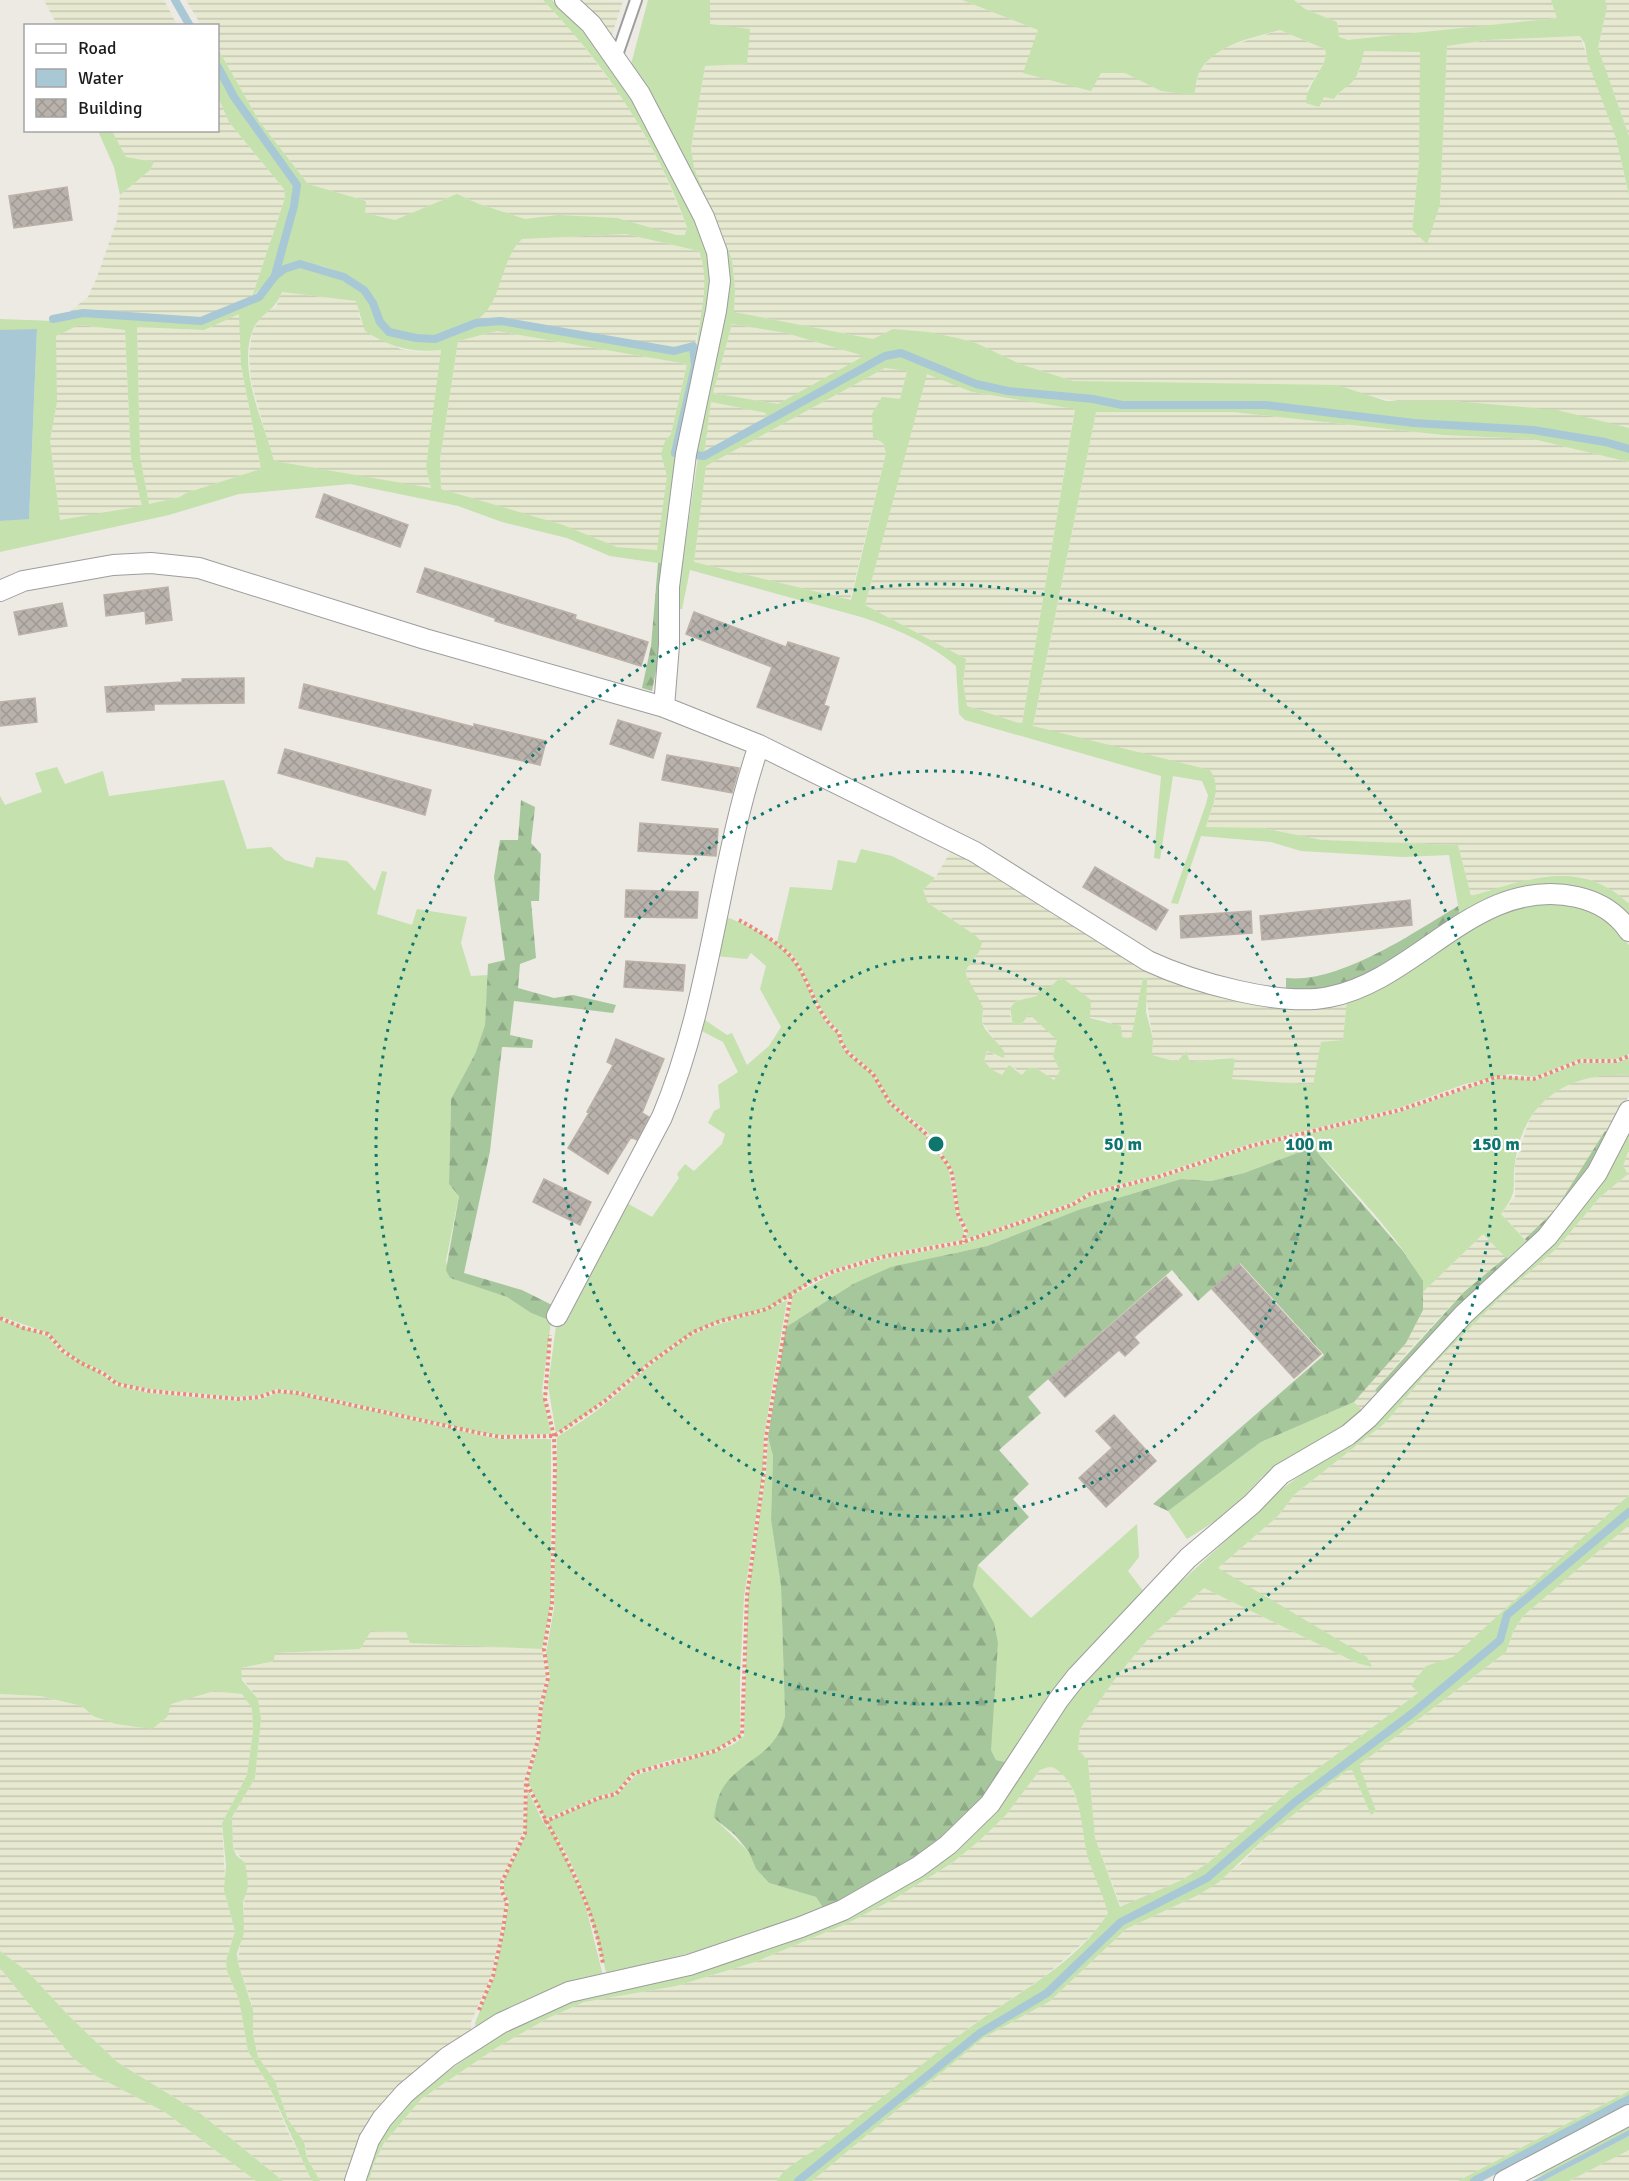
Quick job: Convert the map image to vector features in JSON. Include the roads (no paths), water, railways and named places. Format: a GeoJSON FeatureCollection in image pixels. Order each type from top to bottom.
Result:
{"type":"FeatureCollection","features":[{"type":"Feature","properties":{"kind":"street"},"geometry":{"type":"LineString","coordinates":[[565,0],[591,24],[640,94],[704,217],[717,252],[720,281],[716,311],[686,454],[669,586],[669,645],[664,707]]}},
{"type":"Feature","properties":{"kind":"street"},"geometry":{"type":"LineString","coordinates":[[0,591],[34,579],[113,565],[151,563],[199,568],[425,639],[664,707],[759,745],[975,852],[1148,961],[1173,973],[1226,989],[1286,998],[1329,997],[1383,975],[1478,913],[1522,897],[1567,895],[1589,900],[1611,910],[1629,930]]}},
{"type":"Feature","properties":{"kind":"street"},"geometry":{"type":"LineString","coordinates":[[557,1316],[662,1117],[674,1088],[719,911],[738,813],[759,745]]}},
{"type":"Feature","properties":{"kind":"street"},"geometry":{"type":"LineString","coordinates":[[355,2181],[369,2140],[382,2120],[405,2093],[448,2057],[501,2023],[569,1992],[689,1965],[801,1927],[843,1910],[918,1867],[948,1845],[990,1804],[1059,1699],[1077,1676],[1188,1558],[1252,1504],[1281,1474],[1348,1435],[1368,1418],[1464,1314],[1547,1237],[1596,1173],[1629,1111]]}},
{"type":"Feature","properties":{"kind":"street"},"geometry":{"type":"LineString","coordinates":[[1504,2181],[1629,2115]]}},
{"type":"Feature","properties":{"kind":"lane"},"geometry":{"type":"LineString","coordinates":[[616,58],[636,0]]}},
{"type":"Feature","properties":{"kind":"water"},"geometry":{"type":"Polygon","coordinates":[[[37,329],[29,519],[0,521],[0,330],[37,329]]]}},
{"type":"Feature","properties":{"kind":"water"},"geometry":{"type":"Polygon","coordinates":[[[1629,2130],[1629,2136],[1543,2181],[1532,2181],[1629,2130]]]}},
{"type":"Feature","properties":{"kind":"waterway"},"geometry":{"type":"LineString","coordinates":[[175,0],[189,24]]}},
{"type":"Feature","properties":{"kind":"waterway"},"geometry":{"type":"LineString","coordinates":[[219,69],[234,97],[297,185],[294,206],[275,275]]}},
{"type":"Feature","properties":{"kind":"waterway"},"geometry":{"type":"LineString","coordinates":[[53,319],[83,313],[201,321],[259,297],[275,276],[284,269],[300,264],[344,277],[364,290],[373,303],[380,322],[389,332],[416,338],[435,339],[476,323],[501,321],[674,351],[693,346],[695,366],[675,453],[704,456],[885,356],[901,353],[976,384],[1008,391],[1093,399],[1122,405],[1266,405],[1414,423],[1533,430],[1605,442],[1629,449]]}},
{"type":"Feature","properties":{"kind":"waterway"},"geometry":{"type":"LineString","coordinates":[[798,2181],[980,2033],[1047,1993],[1121,1922],[1207,1878],[1295,1802],[1414,1712],[1500,1640],[1507,1615],[1629,1512]]}},
{"type":"Feature","properties":{"kind":"waterway"},"geometry":{"type":"LineString","coordinates":[[1474,2181],[1629,2099]]}}]}
